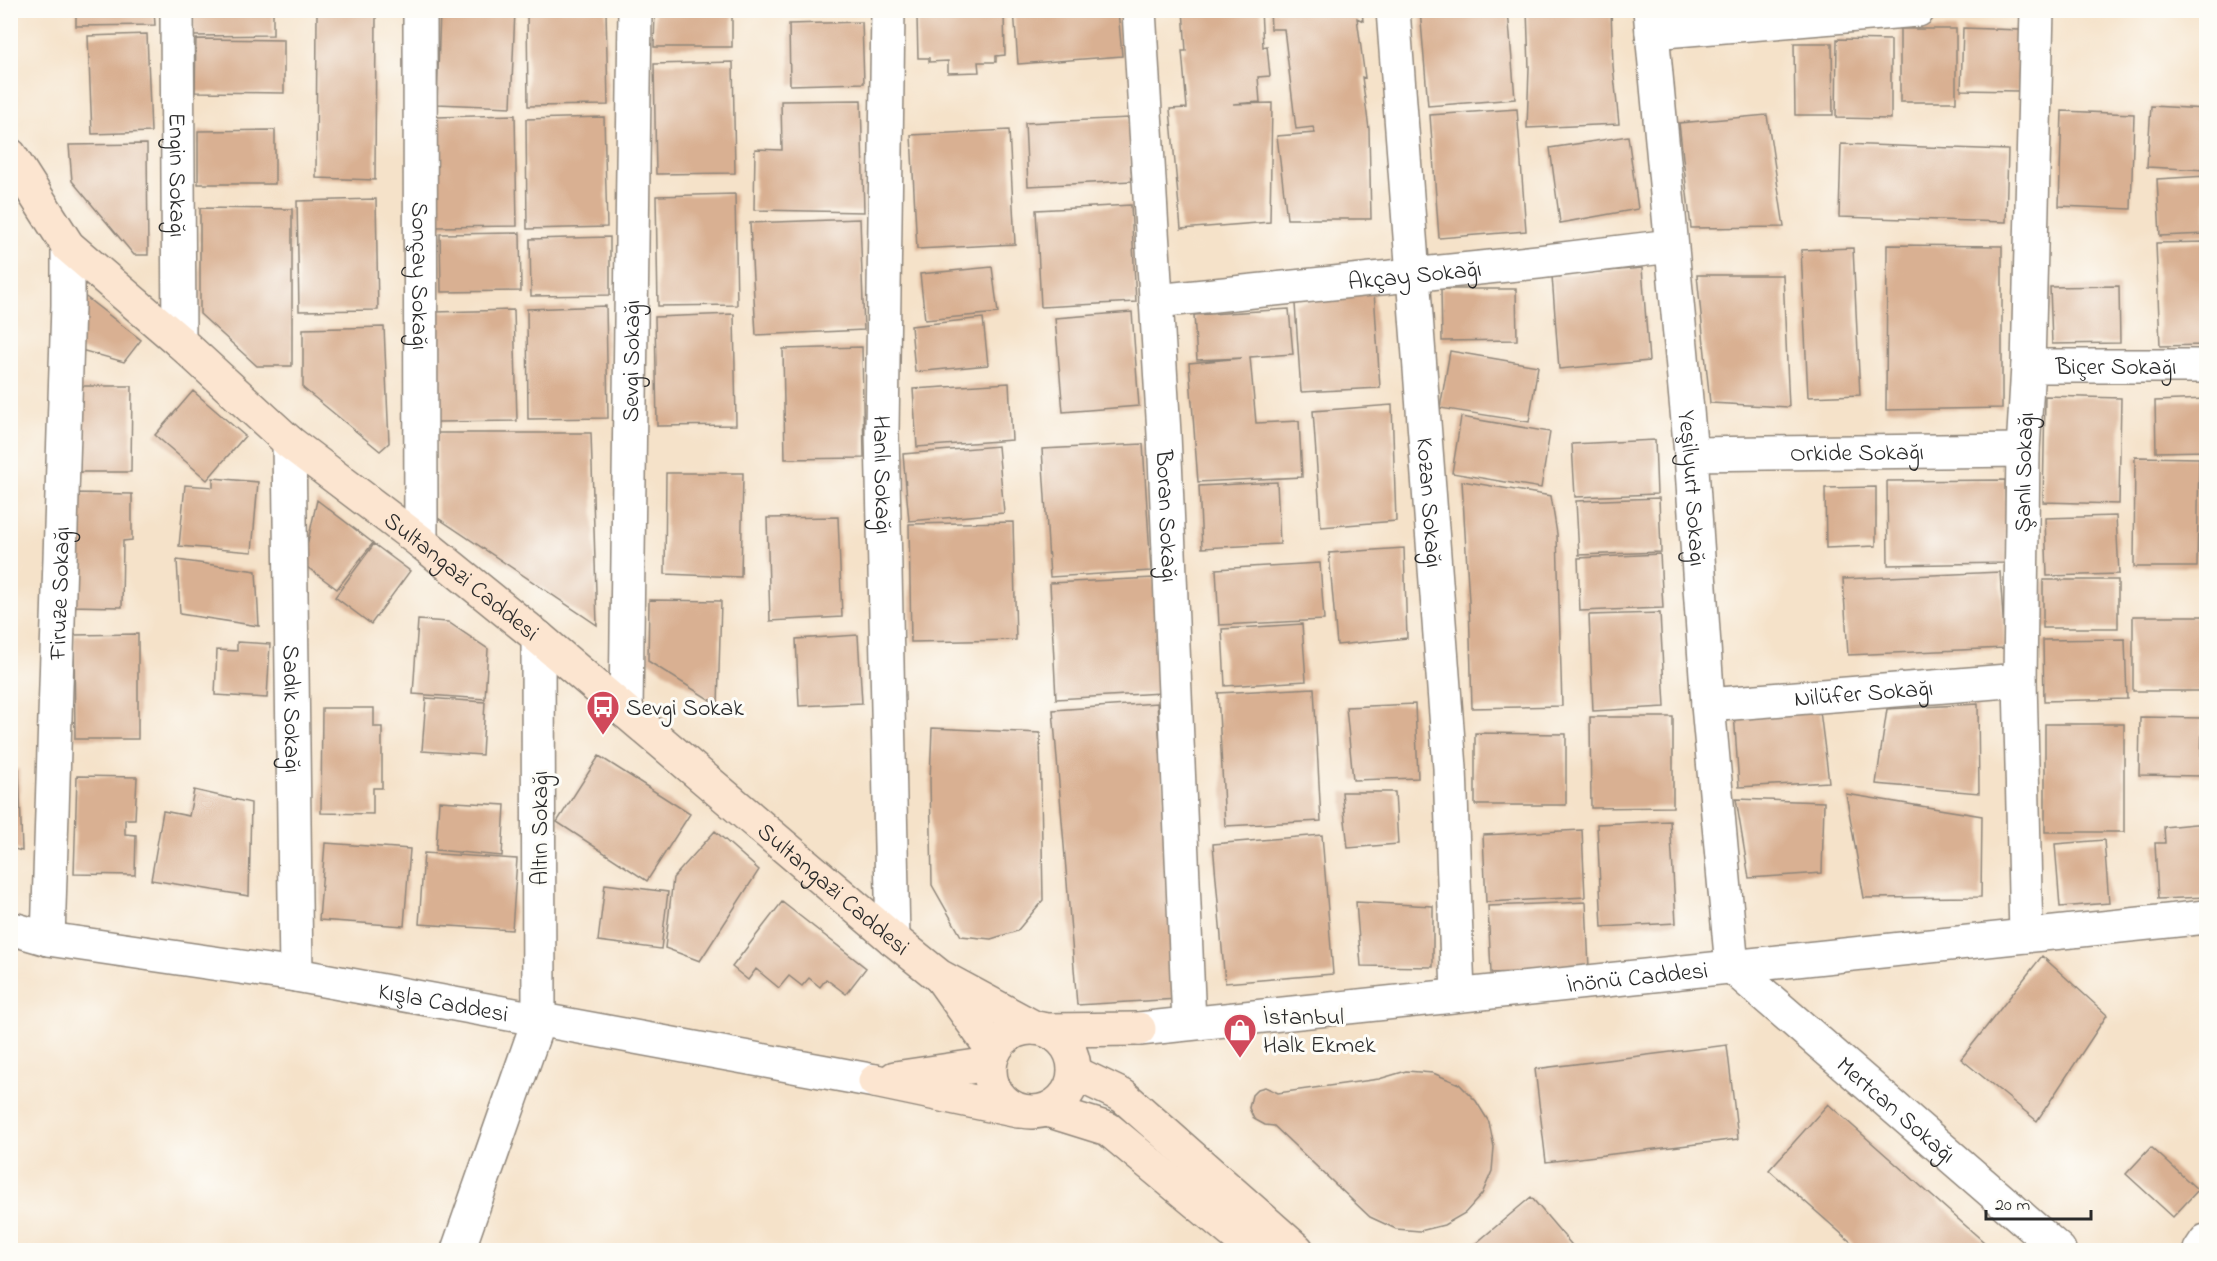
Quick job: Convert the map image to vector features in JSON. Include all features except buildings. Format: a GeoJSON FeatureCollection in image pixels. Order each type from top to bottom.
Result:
{"type":"FeatureCollection","features":[{"type":"Feature","properties":{"kind":"main road","name":"Sultangazi Caddesi"},"geometry":{"type":"LineString","coordinates":[[10,155],[68,246],[179,340],[289,442],[422,542],[538,637],[893,939],[939,975],[1063,1042],[1074,1066],[1124,1096],[1297,1251]]}},
{"type":"Feature","properties":{"kind":"main road","name":"Sultangazi Caddesi"},"geometry":{"type":"LineString","coordinates":[[939,975],[992,1058],[990,1076],[993,1089],[1000,1099],[1010,1107],[1108,1129],[1254,1251]]}},
{"type":"Feature","properties":{"kind":"main road"},"geometry":{"type":"LineString","coordinates":[[992,1058],[1000,1041],[1010,1033],[1022,1029],[1139,1029]]}},
{"type":"Feature","properties":{"kind":"main road","name":"İnönü Caddesi"},"geometry":{"type":"LineString","coordinates":[[1074,1066],[1139,1029]]}},
{"type":"Feature","properties":{"kind":"main road","name":"Kışla Caddesi"},"geometry":{"type":"LineString","coordinates":[[875,1081],[992,1058]]}},
{"type":"Feature","properties":{"kind":"main road"},"geometry":{"type":"LineString","coordinates":[[1034,1111],[1057,1104],[1066,1096],[1074,1066]]}},
{"type":"Feature","properties":{"kind":"main road","name":"Kışla Caddesi"},"geometry":{"type":"LineString","coordinates":[[875,1081],[1034,1111]]}},
{"type":"Feature","properties":{"kind":"street","name":"Engin Sokağı"},"geometry":{"type":"LineString","coordinates":[[177,10],[179,340]]}},
{"type":"Feature","properties":{"kind":"street","name":"Sonçay Sokağı"},"geometry":{"type":"LineString","coordinates":[[420,10],[422,542]]}},
{"type":"Feature","properties":{"kind":"street","name":"Sevgi Sokağı"},"geometry":{"type":"LineString","coordinates":[[626,712],[635,10]]}},
{"type":"Feature","properties":{"kind":"street","name":"Hanlı Sokağı"},"geometry":{"type":"LineString","coordinates":[[888,10],[882,432],[893,939]]}},
{"type":"Feature","properties":{"kind":"street","name":"Boran Sokağı"},"geometry":{"type":"LineString","coordinates":[[1139,10],[1156,301],[1189,1023]]}},
{"type":"Feature","properties":{"kind":"street","name":"Kozan Sokağı"},"geometry":{"type":"LineString","coordinates":[[1392,10],[1450,768],[1458,995]]}},
{"type":"Feature","properties":{"kind":"street"},"geometry":{"type":"LineString","coordinates":[[1651,21],[1918,10]]}},
{"type":"Feature","properties":{"kind":"street","name":"Şanlı Sokağı"},"geometry":{"type":"LineString","coordinates":[[2026,936],[2020,680],[2023,450],[2028,366],[2037,10]]}},
{"type":"Feature","properties":{"kind":"street","name":"Yeşilyurt Sokağı"},"geometry":{"type":"LineString","coordinates":[[1651,21],[1691,454],[1708,705],[1732,967]]}},
{"type":"Feature","properties":{"kind":"street","name":"Firuze Sokağı"},"geometry":{"type":"LineString","coordinates":[[48,939],[68,246]]}},
{"type":"Feature","properties":{"kind":"street","name":"Akçay Sokağı"},"geometry":{"type":"LineString","coordinates":[[1156,301],[1671,246]]}},
{"type":"Feature","properties":{"kind":"street","name":"Biçer Sokağı"},"geometry":{"type":"LineString","coordinates":[[2028,366],[2206,366]]}},
{"type":"Feature","properties":{"kind":"street","name":"Sadık Sokağı"},"geometry":{"type":"LineString","coordinates":[[289,442],[296,975]]}},
{"type":"Feature","properties":{"kind":"street","name":"Orkide Sokağı"},"geometry":{"type":"LineString","coordinates":[[1691,454],[2023,450]]}},
{"type":"Feature","properties":{"kind":"street","name":"Altın Sokağı"},"geometry":{"type":"LineString","coordinates":[[458,1251],[539,1019],[538,637]]}},
{"type":"Feature","properties":{"kind":"street","name":"Nilüfer Sokağı"},"geometry":{"type":"LineString","coordinates":[[1708,705],[2020,680]]}},
{"type":"Feature","properties":{"kind":"street","name":"İnönü Caddesi"},"geometry":{"type":"LineString","coordinates":[[1139,1029],[2206,917]]}},
{"type":"Feature","properties":{"kind":"street","name":"Kışla Caddesi"},"geometry":{"type":"LineString","coordinates":[[10,928],[48,939],[296,975],[875,1081]]}},
{"type":"Feature","properties":{"kind":"street","name":"Mertcan Sokağı"},"geometry":{"type":"LineString","coordinates":[[1732,967],[2059,1251]]}},
{"type":"Feature","properties":{"kind":"street"},"geometry":{"type":"LineString","coordinates":[[2200,1251],[2206,1241]]}},
{"type":"Feature","properties":{"kind":"place","name":"Sevgi Sokak"},"geometry":{"type":"Point","coordinates":[603,736]}},
{"type":"Feature","properties":{"kind":"place","name":"İstanbul Halk Ekmek"},"geometry":{"type":"Point","coordinates":[1240,1059]}}]}
